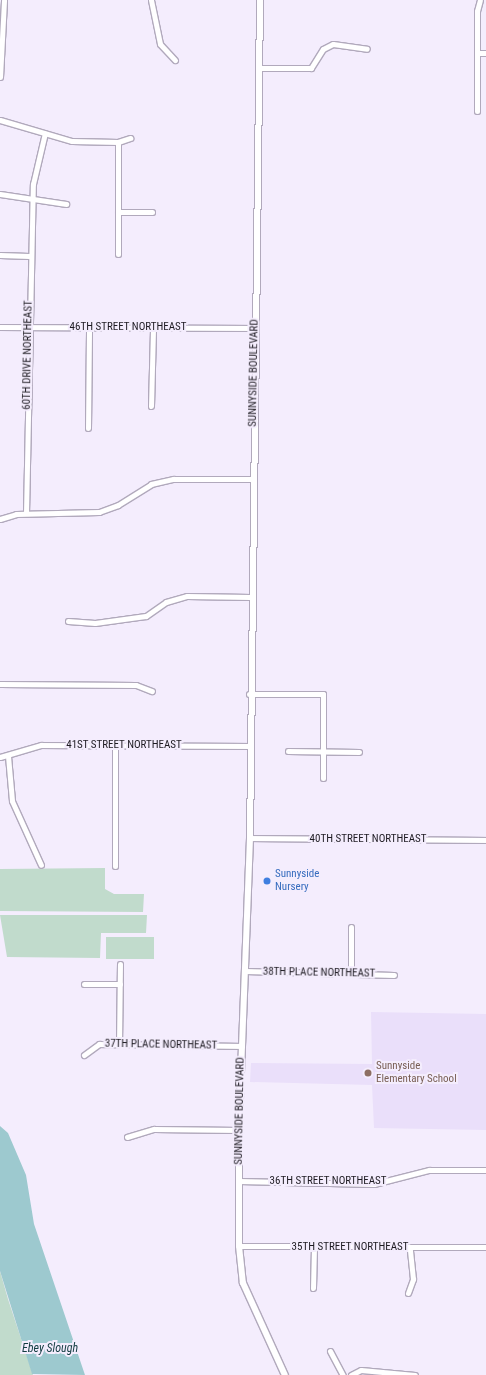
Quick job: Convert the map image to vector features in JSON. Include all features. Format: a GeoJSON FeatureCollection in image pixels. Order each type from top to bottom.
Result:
{"type":"FeatureCollection","features":[{"type":"Feature","properties":{"kind":"street"},"geometry":{"type":"LineString","coordinates":[[0,77],[4,0]]}},
{"type":"Feature","properties":{"kind":"street"},"geometry":{"type":"LineString","coordinates":[[151,0],[160,44],[175,60]]}},
{"type":"Feature","properties":{"kind":"street","name":"SUNNYSIDE BOULEVARD"},"geometry":{"type":"LineString","coordinates":[[260,0],[250,597],[250,838],[238,1130],[239,1246],[246,1289],[285,1375]]}},
{"type":"Feature","properties":{"kind":"street"},"geometry":{"type":"LineString","coordinates":[[477,111],[477,53],[480,0]]}},
{"type":"Feature","properties":{"kind":"street"},"geometry":{"type":"LineString","coordinates":[[259,68],[311,68],[323,49],[333,44],[367,49]]}},
{"type":"Feature","properties":{"kind":"street"},"geometry":{"type":"LineString","coordinates":[[477,53],[486,53]]}},
{"type":"Feature","properties":{"kind":"street"},"geometry":{"type":"LineString","coordinates":[[0,120],[72,141],[118,142],[130,138]]}},
{"type":"Feature","properties":{"kind":"street","name":"60TH DRIVE NORTHEAST"},"geometry":{"type":"LineString","coordinates":[[26,513],[27,334],[30,327],[29,256],[32,197],[45,133]]}},
{"type":"Feature","properties":{"kind":"street"},"geometry":{"type":"LineString","coordinates":[[118,142],[118,254]]}},
{"type":"Feature","properties":{"kind":"street"},"geometry":{"type":"LineString","coordinates":[[0,194],[32,197],[66,204]]}},
{"type":"Feature","properties":{"kind":"street"},"geometry":{"type":"LineString","coordinates":[[118,212],[152,212]]}},
{"type":"Feature","properties":{"kind":"street"},"geometry":{"type":"LineString","coordinates":[[0,255],[29,256]]}},
{"type":"Feature","properties":{"kind":"street","name":"46TH STREET NORTHEAST"},"geometry":{"type":"LineString","coordinates":[[0,327],[255,328]]}},
{"type":"Feature","properties":{"kind":"street"},"geometry":{"type":"LineString","coordinates":[[88,428],[89,327]]}},
{"type":"Feature","properties":{"kind":"street"},"geometry":{"type":"LineString","coordinates":[[151,406],[153,327]]}},
{"type":"Feature","properties":{"kind":"street"},"geometry":{"type":"LineString","coordinates":[[0,519],[26,513],[99,512],[118,505],[151,484],[173,479],[252,479]]}},
{"type":"Feature","properties":{"kind":"street"},"geometry":{"type":"LineString","coordinates":[[68,621],[95,623],[146,616],[166,602],[186,596],[250,597]]}},
{"type":"Feature","properties":{"kind":"street"},"geometry":{"type":"LineString","coordinates":[[0,684],[136,685],[152,691]]}},
{"type":"Feature","properties":{"kind":"street"},"geometry":{"type":"LineString","coordinates":[[249,694],[323,694],[323,778]]}},
{"type":"Feature","properties":{"kind":"street","name":"41ST STREET NORTHEAST"},"geometry":{"type":"LineString","coordinates":[[0,757],[8,756],[41,745],[249,746]]}},
{"type":"Feature","properties":{"kind":"street"},"geometry":{"type":"LineString","coordinates":[[115,745],[115,866]]}},
{"type":"Feature","properties":{"kind":"street"},"geometry":{"type":"LineString","coordinates":[[288,751],[359,752]]}},
{"type":"Feature","properties":{"kind":"street"},"geometry":{"type":"LineString","coordinates":[[8,756],[12,801],[41,865]]}},
{"type":"Feature","properties":{"kind":"street","name":"40TH STREET NORTHEAST"},"geometry":{"type":"LineString","coordinates":[[250,838],[486,840]]}},
{"type":"Feature","properties":{"kind":"street"},"geometry":{"type":"LineString","coordinates":[[350,973],[351,927]]}},
{"type":"Feature","properties":{"kind":"street"},"geometry":{"type":"LineString","coordinates":[[119,1045],[120,964]]}},
{"type":"Feature","properties":{"kind":"street","name":"38TH PLACE NORTHEAST"},"geometry":{"type":"LineString","coordinates":[[245,971],[394,975]]}},
{"type":"Feature","properties":{"kind":"street"},"geometry":{"type":"LineString","coordinates":[[84,984],[120,984]]}},
{"type":"Feature","properties":{"kind":"street","name":"37TH PLACE NORTHEAST"},"geometry":{"type":"LineString","coordinates":[[84,1055],[99,1044],[242,1046]]}},
{"type":"Feature","properties":{"kind":"street"},"geometry":{"type":"LineString","coordinates":[[128,1137],[154,1129],[238,1130]]}},
{"type":"Feature","properties":{"kind":"street","name":"36TH STREET NORTHEAST"},"geometry":{"type":"LineString","coordinates":[[239,1181],[374,1184],[429,1170],[486,1170]]}},
{"type":"Feature","properties":{"kind":"street","name":"35TH STREET NORTHEAST"},"geometry":{"type":"LineString","coordinates":[[239,1246],[410,1248],[486,1247]]}},
{"type":"Feature","properties":{"kind":"street"},"geometry":{"type":"LineString","coordinates":[[313,1288],[314,1247]]}},
{"type":"Feature","properties":{"kind":"street"},"geometry":{"type":"LineString","coordinates":[[408,1293],[412,1279],[410,1248]]}},
{"type":"Feature","properties":{"kind":"street"},"geometry":{"type":"LineString","coordinates":[[330,1351],[344,1375]]}},
{"type":"Feature","properties":{"kind":"street"},"geometry":{"type":"LineString","coordinates":[[351,1375],[361,1370],[379,1370],[415,1375]]}},
{"type":"Feature","properties":{"kind":"shaded area"},"geometry":{"type":"Polygon","coordinates":[[[105,868],[105,889],[114,894],[144,894],[143,912],[0,911],[0,869],[105,868]]]}},
{"type":"Feature","properties":{"kind":"shaded area"},"geometry":{"type":"Polygon","coordinates":[[[0,915],[147,915],[146,933],[101,933],[100,958],[7,957],[0,915]]]}},
{"type":"Feature","properties":{"kind":"shaded area"},"geometry":{"type":"Polygon","coordinates":[[[106,937],[154,937],[154,959],[106,959],[106,937]]]}},
{"type":"Feature","properties":{"kind":"shaded area","name":"Sunnyside Elementary School"},"geometry":{"type":"Polygon","coordinates":[[[371,1012],[486,1014],[486,1130],[374,1128],[372,1085],[250,1082],[251,1063],[372,1064],[371,1012]]]}},
{"type":"Feature","properties":{"kind":"shaded area"},"geometry":{"type":"Polygon","coordinates":[[[0,1271],[8,1299],[33,1375],[0,1375],[0,1271]]]}},
{"type":"Feature","properties":{"kind":"water","name":"Ebey Slough"},"geometry":{"type":"Polygon","coordinates":[[[0,1126],[8,1133],[26,1175],[34,1224],[85,1375],[32,1374],[0,1271],[0,1126]]]}},
{"type":"Feature","properties":{"kind":"place","name":"Sunnyside Nursery"},"geometry":{"type":"Point","coordinates":[267,881]}},
{"type":"Feature","properties":{"kind":"place","name":"Sunnyside Elementary School"},"geometry":{"type":"Point","coordinates":[368,1073]}}]}
